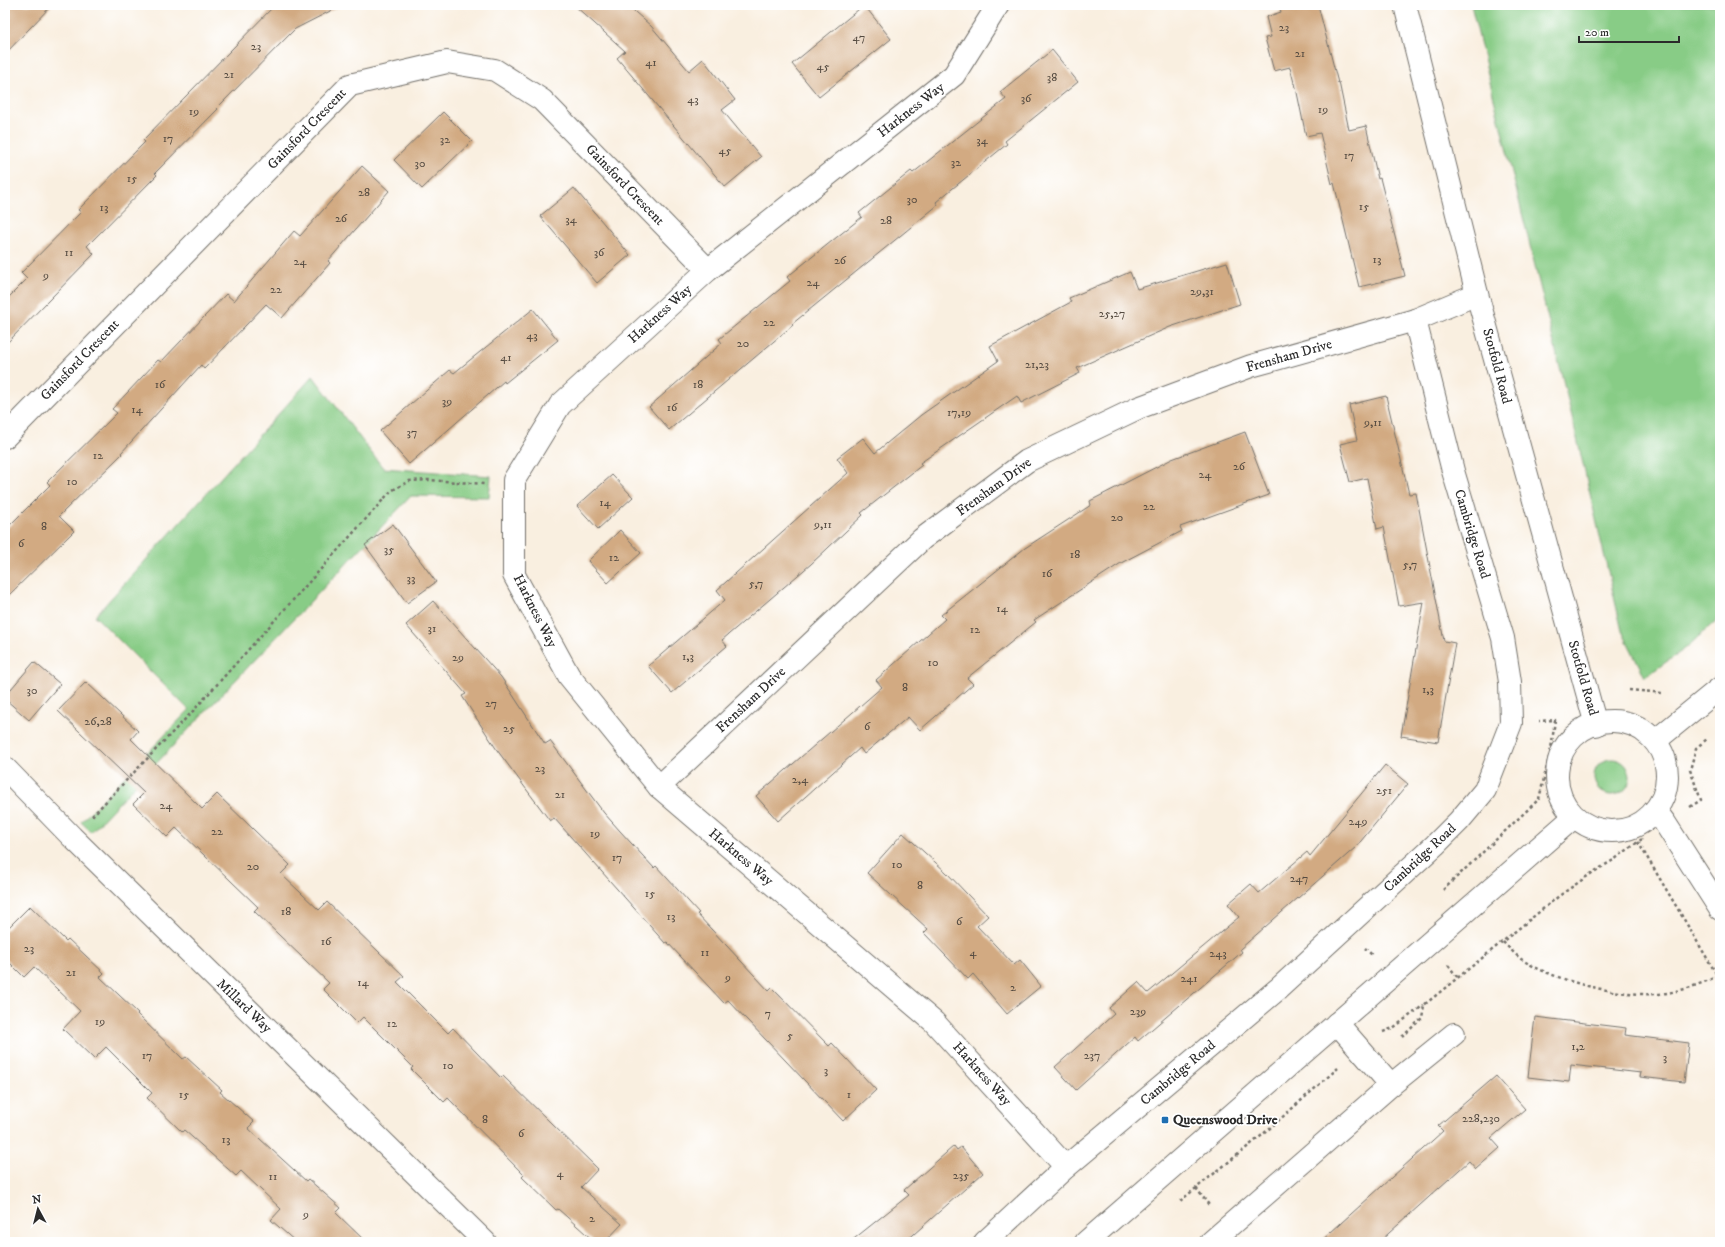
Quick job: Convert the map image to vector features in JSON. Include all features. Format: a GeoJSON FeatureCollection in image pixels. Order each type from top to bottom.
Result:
{"type":"FeatureCollection","features":[{"type":"Feature","properties":{"kind":"street","name":"Harkness Way"},"geometry":{"type":"LineString","coordinates":[[998,5],[954,76],[708,270],[560,405],[514,480],[514,575],[569,676],[659,786],[934,1022],[1066,1167]]}},
{"type":"Feature","properties":{"kind":"street","name":"Stotfold Road"},"geometry":{"type":"LineString","coordinates":[[1405,5],[1477,294],[1596,724]]}},
{"type":"Feature","properties":{"kind":"street","name":"Gainsford Crescent"},"geometry":{"type":"LineString","coordinates":[[5,437],[350,85],[358,83],[447,62],[495,70],[542,100],[708,270]]}},
{"type":"Feature","properties":{"kind":"street","name":"Frensham Drive"},"geometry":{"type":"LineString","coordinates":[[659,786],[922,539],[1027,461],[1138,408],[1252,366],[1415,320],[1477,294]]}},
{"type":"Feature","properties":{"kind":"street","name":"Cambridge Road"},"geometry":{"type":"LineString","coordinates":[[985,1242],[1066,1167],[1278,989],[1436,845],[1459,821],[1485,790],[1510,723],[1510,682],[1503,638],[1453,471],[1415,320]]}},
{"type":"Feature","properties":{"kind":"street"},"geometry":{"type":"LineString","coordinates":[[1655,741],[1720,688]]}},
{"type":"Feature","properties":{"kind":"street"},"geometry":{"type":"LineString","coordinates":[[1618,721],[1638,727],[1655,741],[1664,755],[1668,772],[1666,790],[1656,811],[1636,827],[1621,831],[1603,831],[1587,826],[1574,817],[1565,805],[1558,790],[1557,770],[1560,756],[1573,737],[1580,730],[1596,724],[1618,721]]}},
{"type":"Feature","properties":{"kind":"street","name":"Millard Way"},"geometry":{"type":"LineString","coordinates":[[5,768],[72,837],[485,1242]]}},
{"type":"Feature","properties":{"kind":"street"},"geometry":{"type":"LineString","coordinates":[[1656,811],[1720,909]]}},
{"type":"Feature","properties":{"kind":"street"},"geometry":{"type":"LineString","coordinates":[[1086,1242],[1574,817]]}},
{"type":"Feature","properties":{"kind":"street"},"geometry":{"type":"LineString","coordinates":[[1337,1023],[1390,1085]]}},
{"type":"Feature","properties":{"kind":"street"},"geometry":{"type":"LineString","coordinates":[[1211,1242],[1390,1085],[1454,1034]]}},
{"type":"Feature","properties":{"kind":"path"},"geometry":{"type":"LineString","coordinates":[[72,837],[194,710],[391,491],[409,481],[429,480],[514,486]]}},
{"type":"Feature","properties":{"kind":"path"},"geometry":{"type":"LineString","coordinates":[[1629,690],[1663,693]]}},
{"type":"Feature","properties":{"kind":"path"},"geometry":{"type":"LineString","coordinates":[[1442,892],[1539,799],[1551,749],[1555,720]]}},
{"type":"Feature","properties":{"kind":"path"},"geometry":{"type":"LineString","coordinates":[[1692,806],[1701,800],[1690,770],[1696,748],[1710,735]]}},
{"type":"Feature","properties":{"kind":"path"},"geometry":{"type":"LineString","coordinates":[[1379,1033],[1393,1028],[1424,1005],[1559,896],[1592,873],[1615,860],[1638,842],[1720,980]]}},
{"type":"Feature","properties":{"kind":"path"},"geometry":{"type":"LineString","coordinates":[[1345,927],[1373,956],[1379,951]]}},
{"type":"Feature","properties":{"kind":"path"},"geometry":{"type":"LineString","coordinates":[[1503,942],[1520,958],[1542,971],[1570,981],[1630,993],[1656,994],[1678,991],[1696,986],[1718,976]]}},
{"type":"Feature","properties":{"kind":"path"},"geometry":{"type":"LineString","coordinates":[[1422,1018],[1424,1005]]}},
{"type":"Feature","properties":{"kind":"path"},"geometry":{"type":"LineString","coordinates":[[1179,1202],[1261,1136],[1341,1065]]}},
{"type":"Feature","properties":{"kind":"path"},"geometry":{"type":"LineString","coordinates":[[1196,1188],[1212,1209]]}},
{"type":"Feature","properties":{"kind":"green space"},"geometry":{"type":"Polygon","coordinates":[[[1471,5],[1720,5],[1720,617],[1686,648],[1645,677],[1622,631],[1572,417],[1471,5]]]}},
{"type":"Feature","properties":{"kind":"green space"},"geometry":{"type":"Polygon","coordinates":[[[313,376],[383,468],[491,476],[489,497],[411,496],[91,832],[81,822],[189,710],[95,616],[313,376]]]}},
{"type":"Feature","properties":{"kind":"green space"},"geometry":{"type":"Polygon","coordinates":[[[1612,759],[1622,762],[1627,767],[1630,777],[1627,787],[1622,792],[1612,795],[1602,792],[1597,787],[1594,777],[1597,767],[1602,762],[1612,759]]]}},
{"type":"Feature","properties":{"kind":"building"},"geometry":{"type":"Polygon","coordinates":[[[5,5],[52,5],[5,54],[5,5]]]}},
{"type":"Feature","properties":{"kind":"building"},"geometry":{"type":"Polygon","coordinates":[[[275,5],[342,5],[295,29],[217,108],[218,109],[155,173],[157,175],[87,246],[94,254],[5,345],[5,301],[27,279],[21,273],[81,212],[78,210],[145,142],[143,140],[275,5]]]}},
{"type":"Feature","properties":{"kind":"building"},"geometry":{"type":"Polygon","coordinates":[[[574,5],[627,5],[651,26],[689,71],[703,59],[735,100],[722,110],[761,157],[725,187],[617,58],[625,51],[574,5]]]}},
{"type":"Feature","properties":{"kind":"building"},"geometry":{"type":"Polygon","coordinates":[[[864,5],[891,39],[819,97],[792,64],[864,5]]]}},
{"type":"Feature","properties":{"kind":"building"},"geometry":{"type":"Polygon","coordinates":[[[1279,5],[1318,5],[1338,83],[1339,82],[1349,130],[1366,126],[1378,179],[1380,178],[1405,276],[1359,287],[1334,183],[1332,184],[1320,133],[1306,136],[1295,83],[1290,67],[1274,71],[1265,38],[1271,37],[1266,17],[1281,12],[1279,5]]]}},
{"type":"Feature","properties":{"kind":"building"},"geometry":{"type":"Polygon","coordinates":[[[1052,50],[1078,82],[1005,141],[1007,144],[936,202],[938,205],[792,324],[793,325],[669,430],[649,407],[722,343],[719,339],[790,281],[787,277],[862,217],[859,213],[911,171],[913,173],[1006,99],[1000,92],[1052,50]]]}},
{"type":"Feature","properties":{"kind":"building"},"geometry":{"type":"Polygon","coordinates":[[[443,112],[472,141],[422,189],[394,160],[443,112]]]}},
{"type":"Feature","properties":{"kind":"building"},"geometry":{"type":"Polygon","coordinates":[[[362,166],[389,191],[328,261],[330,263],[282,318],[266,304],[204,369],[201,365],[121,453],[122,454],[59,516],[74,531],[5,599],[5,530],[50,485],[47,482],[117,413],[112,409],[158,360],[161,362],[226,294],[234,301],[294,231],[300,236],[362,166]]]}},
{"type":"Feature","properties":{"kind":"building"},"geometry":{"type":"Polygon","coordinates":[[[574,188],[630,255],[597,283],[540,216],[574,188]]]}},
{"type":"Feature","properties":{"kind":"building"},"geometry":{"type":"Polygon","coordinates":[[[1227,262],[1240,304],[1170,327],[1077,368],[1080,373],[1021,403],[1017,396],[920,463],[922,465],[861,513],[863,515],[811,564],[722,640],[727,646],[672,693],[648,666],[725,600],[717,590],[848,473],[837,458],[863,438],[875,453],[921,415],[998,361],[990,346],[1071,302],[1069,298],[1130,272],[1137,289],[1227,262]]]}},
{"type":"Feature","properties":{"kind":"building"},"geometry":{"type":"Polygon","coordinates":[[[533,309],[558,340],[505,383],[504,381],[409,464],[380,431],[450,370],[454,373],[533,309]]]}},
{"type":"Feature","properties":{"kind":"building"},"geometry":{"type":"Polygon","coordinates":[[[1386,396],[1409,494],[1416,493],[1444,641],[1455,643],[1438,742],[1401,736],[1424,602],[1399,606],[1384,527],[1377,529],[1367,478],[1350,482],[1340,444],[1357,440],[1349,405],[1386,396]]]}},
{"type":"Feature","properties":{"kind":"building"},"geometry":{"type":"Polygon","coordinates":[[[1245,432],[1269,495],[1180,527],[1182,531],[1121,563],[1034,620],[1036,622],[967,678],[973,684],[920,730],[908,717],[864,754],[860,748],[778,821],[756,796],[882,687],[876,680],[945,619],[941,615],[1025,548],[1091,505],[1090,501],[1172,459],[1245,432]]]}},
{"type":"Feature","properties":{"kind":"building"},"geometry":{"type":"Polygon","coordinates":[[[612,475],[633,497],[598,529],[577,506],[612,475]]]}},
{"type":"Feature","properties":{"kind":"building"},"geometry":{"type":"Polygon","coordinates":[[[393,524],[436,582],[407,603],[365,545],[393,524]]]}},
{"type":"Feature","properties":{"kind":"building"},"geometry":{"type":"Polygon","coordinates":[[[620,530],[641,553],[608,583],[588,561],[620,530]]]}},
{"type":"Feature","properties":{"kind":"building"},"geometry":{"type":"Polygon","coordinates":[[[433,601],[501,677],[545,744],[550,741],[604,813],[620,831],[654,868],[656,866],[699,913],[697,914],[769,991],[772,988],[829,1046],[832,1043],[876,1090],[843,1121],[728,1000],[724,1003],[667,942],[665,943],[554,818],[550,821],[497,750],[462,696],[466,694],[406,625],[433,601]]]}},
{"type":"Feature","properties":{"kind":"building"},"geometry":{"type":"Polygon","coordinates":[[[34,662],[60,684],[29,720],[5,699],[5,696],[34,662]]]}},
{"type":"Feature","properties":{"kind":"building"},"geometry":{"type":"Polygon","coordinates":[[[86,682],[138,731],[131,739],[202,809],[217,794],[290,865],[281,874],[319,910],[327,902],[404,976],[397,982],[448,1033],[453,1028],[501,1078],[503,1076],[598,1169],[581,1187],[622,1224],[605,1242],[595,1242],[558,1209],[556,1210],[522,1177],[524,1175],[448,1098],[444,1102],[411,1069],[413,1067],[363,1017],[357,1023],[323,989],[329,983],[254,911],[258,907],[176,828],[167,837],[133,804],[144,793],[58,711],[86,682]]]}},
{"type":"Feature","properties":{"kind":"building"},"geometry":{"type":"Polygon","coordinates":[[[1385,765],[1408,784],[1356,847],[1240,949],[1242,952],[1138,1041],[1135,1037],[1076,1090],[1055,1067],[1114,1014],[1109,1008],[1138,982],[1148,993],[1239,917],[1228,904],[1251,884],[1259,893],[1307,852],[1310,856],[1385,765]]]}},
{"type":"Feature","properties":{"kind":"building"},"geometry":{"type":"Polygon","coordinates":[[[903,833],[946,872],[988,916],[977,926],[1014,965],[1020,960],[1041,986],[1007,1014],[973,974],[968,979],[924,933],[928,929],[867,873],[903,833]]]}},
{"type":"Feature","properties":{"kind":"building"},"geometry":{"type":"Polygon","coordinates":[[[30,906],[66,941],[68,939],[104,973],[100,977],[183,1059],[186,1057],[222,1090],[220,1092],[254,1122],[248,1128],[306,1181],[308,1179],[341,1208],[336,1213],[366,1242],[296,1242],[271,1220],[281,1209],[241,1171],[236,1176],[184,1130],[182,1132],[147,1098],[152,1093],[106,1047],[94,1059],[63,1029],[80,1011],[34,967],[24,977],[5,958],[5,931],[30,906]]]}},
{"type":"Feature","properties":{"kind":"building"},"geometry":{"type":"Polygon","coordinates":[[[1535,1017],[1626,1028],[1625,1035],[1689,1043],[1684,1082],[1640,1077],[1641,1073],[1571,1065],[1569,1082],[1528,1077],[1535,1017]]]}},
{"type":"Feature","properties":{"kind":"building"},"geometry":{"type":"Polygon","coordinates":[[[1496,1076],[1525,1109],[1491,1138],[1500,1148],[1476,1169],[1469,1161],[1379,1242],[1320,1242],[1443,1131],[1438,1126],[1496,1076]]]}},
{"type":"Feature","properties":{"kind":"building"},"geometry":{"type":"Polygon","coordinates":[[[954,1146],[957,1150],[961,1147],[983,1173],[905,1242],[850,1242],[909,1195],[904,1190],[954,1146]]]}},
{"type":"Feature","properties":{"kind":"place","name":"Queenswood Drive"},"geometry":{"type":"Point","coordinates":[1165,1120]}}]}
